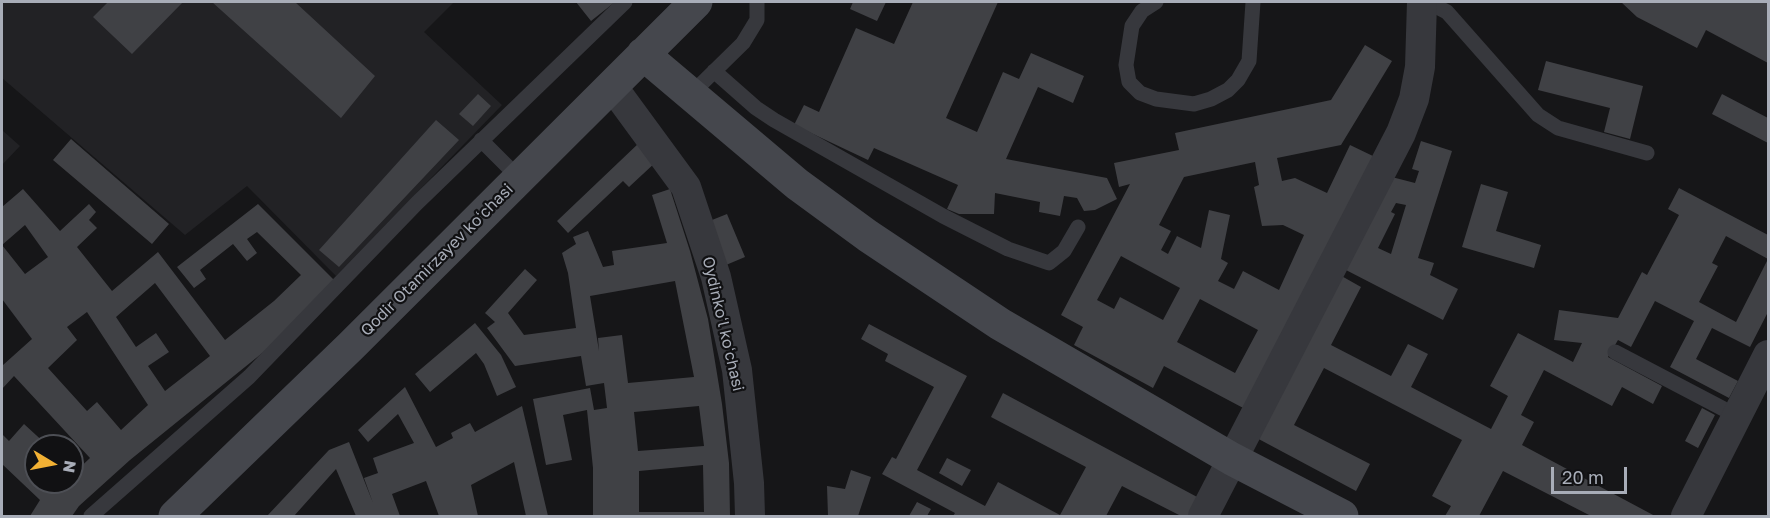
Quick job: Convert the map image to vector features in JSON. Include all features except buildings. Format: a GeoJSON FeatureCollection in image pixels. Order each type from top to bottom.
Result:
{"type":"FeatureCollection","features":[{"type":"Feature","properties":{"kind":"main road","name":"Qodir Otamirzayev koʻchasi"},"geometry":{"type":"LineString","coordinates":[[176,516],[696,2]]}},
{"type":"Feature","properties":{"kind":"main road"},"geometry":{"type":"LineString","coordinates":[[643,54],[797,184],[868,236],[1000,324],[1232,459],[1342,516]]}},
{"type":"Feature","properties":{"kind":"street"},"geometry":{"type":"LineString","coordinates":[[1203,516],[1401,133],[1414,99],[1420,67],[1422,2]]}},
{"type":"Feature","properties":{"kind":"street","name":"Oydinkoʻl koʻchasi"},"geometry":{"type":"LineString","coordinates":[[612,86],[686,187],[716,277],[737,370],[749,483],[750,516]]}},
{"type":"Feature","properties":{"kind":"street"},"geometry":{"type":"LineString","coordinates":[[1686,516],[1768,355]]}},
{"type":"Feature","properties":{"kind":"lane"},"geometry":{"type":"LineString","coordinates":[[91,516],[249,376],[481,140],[625,2]]}},
{"type":"Feature","properties":{"kind":"lane"},"geometry":{"type":"LineString","coordinates":[[690,95],[747,36],[757,20],[757,2]]}},
{"type":"Feature","properties":{"kind":"lane"},"geometry":{"type":"LineString","coordinates":[[1156,2],[1142,11],[1132,27],[1126,66],[1129,82],[1140,93],[1148,96],[1194,104],[1211,99],[1228,90],[1238,80],[1249,61],[1253,2]]}},
{"type":"Feature","properties":{"kind":"lane"},"geometry":{"type":"LineString","coordinates":[[1428,2],[1446,12],[1513,84],[1538,115],[1558,128],[1647,153]]}},
{"type":"Feature","properties":{"kind":"lane"},"geometry":{"type":"LineString","coordinates":[[714,71],[756,108],[943,216],[1008,249],[1049,263],[1064,251],[1078,226]]}},
{"type":"Feature","properties":{"kind":"lane"},"geometry":{"type":"LineString","coordinates":[[736,134],[756,108]]}},
{"type":"Feature","properties":{"kind":"lane"},"geometry":{"type":"LineString","coordinates":[[481,140],[519,178]]}},
{"type":"Feature","properties":{"kind":"lane"},"geometry":{"type":"LineString","coordinates":[[1615,352],[1737,416]]}},
{"type":"Feature","properties":{"kind":"shaded area"},"geometry":{"type":"Polygon","coordinates":[[[2,2],[454,2],[424,32],[502,105],[336,276],[247,186],[185,235],[2,78],[2,2]]]}},
{"type":"Feature","properties":{"kind":"shaded area"},"geometry":{"type":"Polygon","coordinates":[[[2,130],[20,146],[2,165],[2,130]]]}}]}
